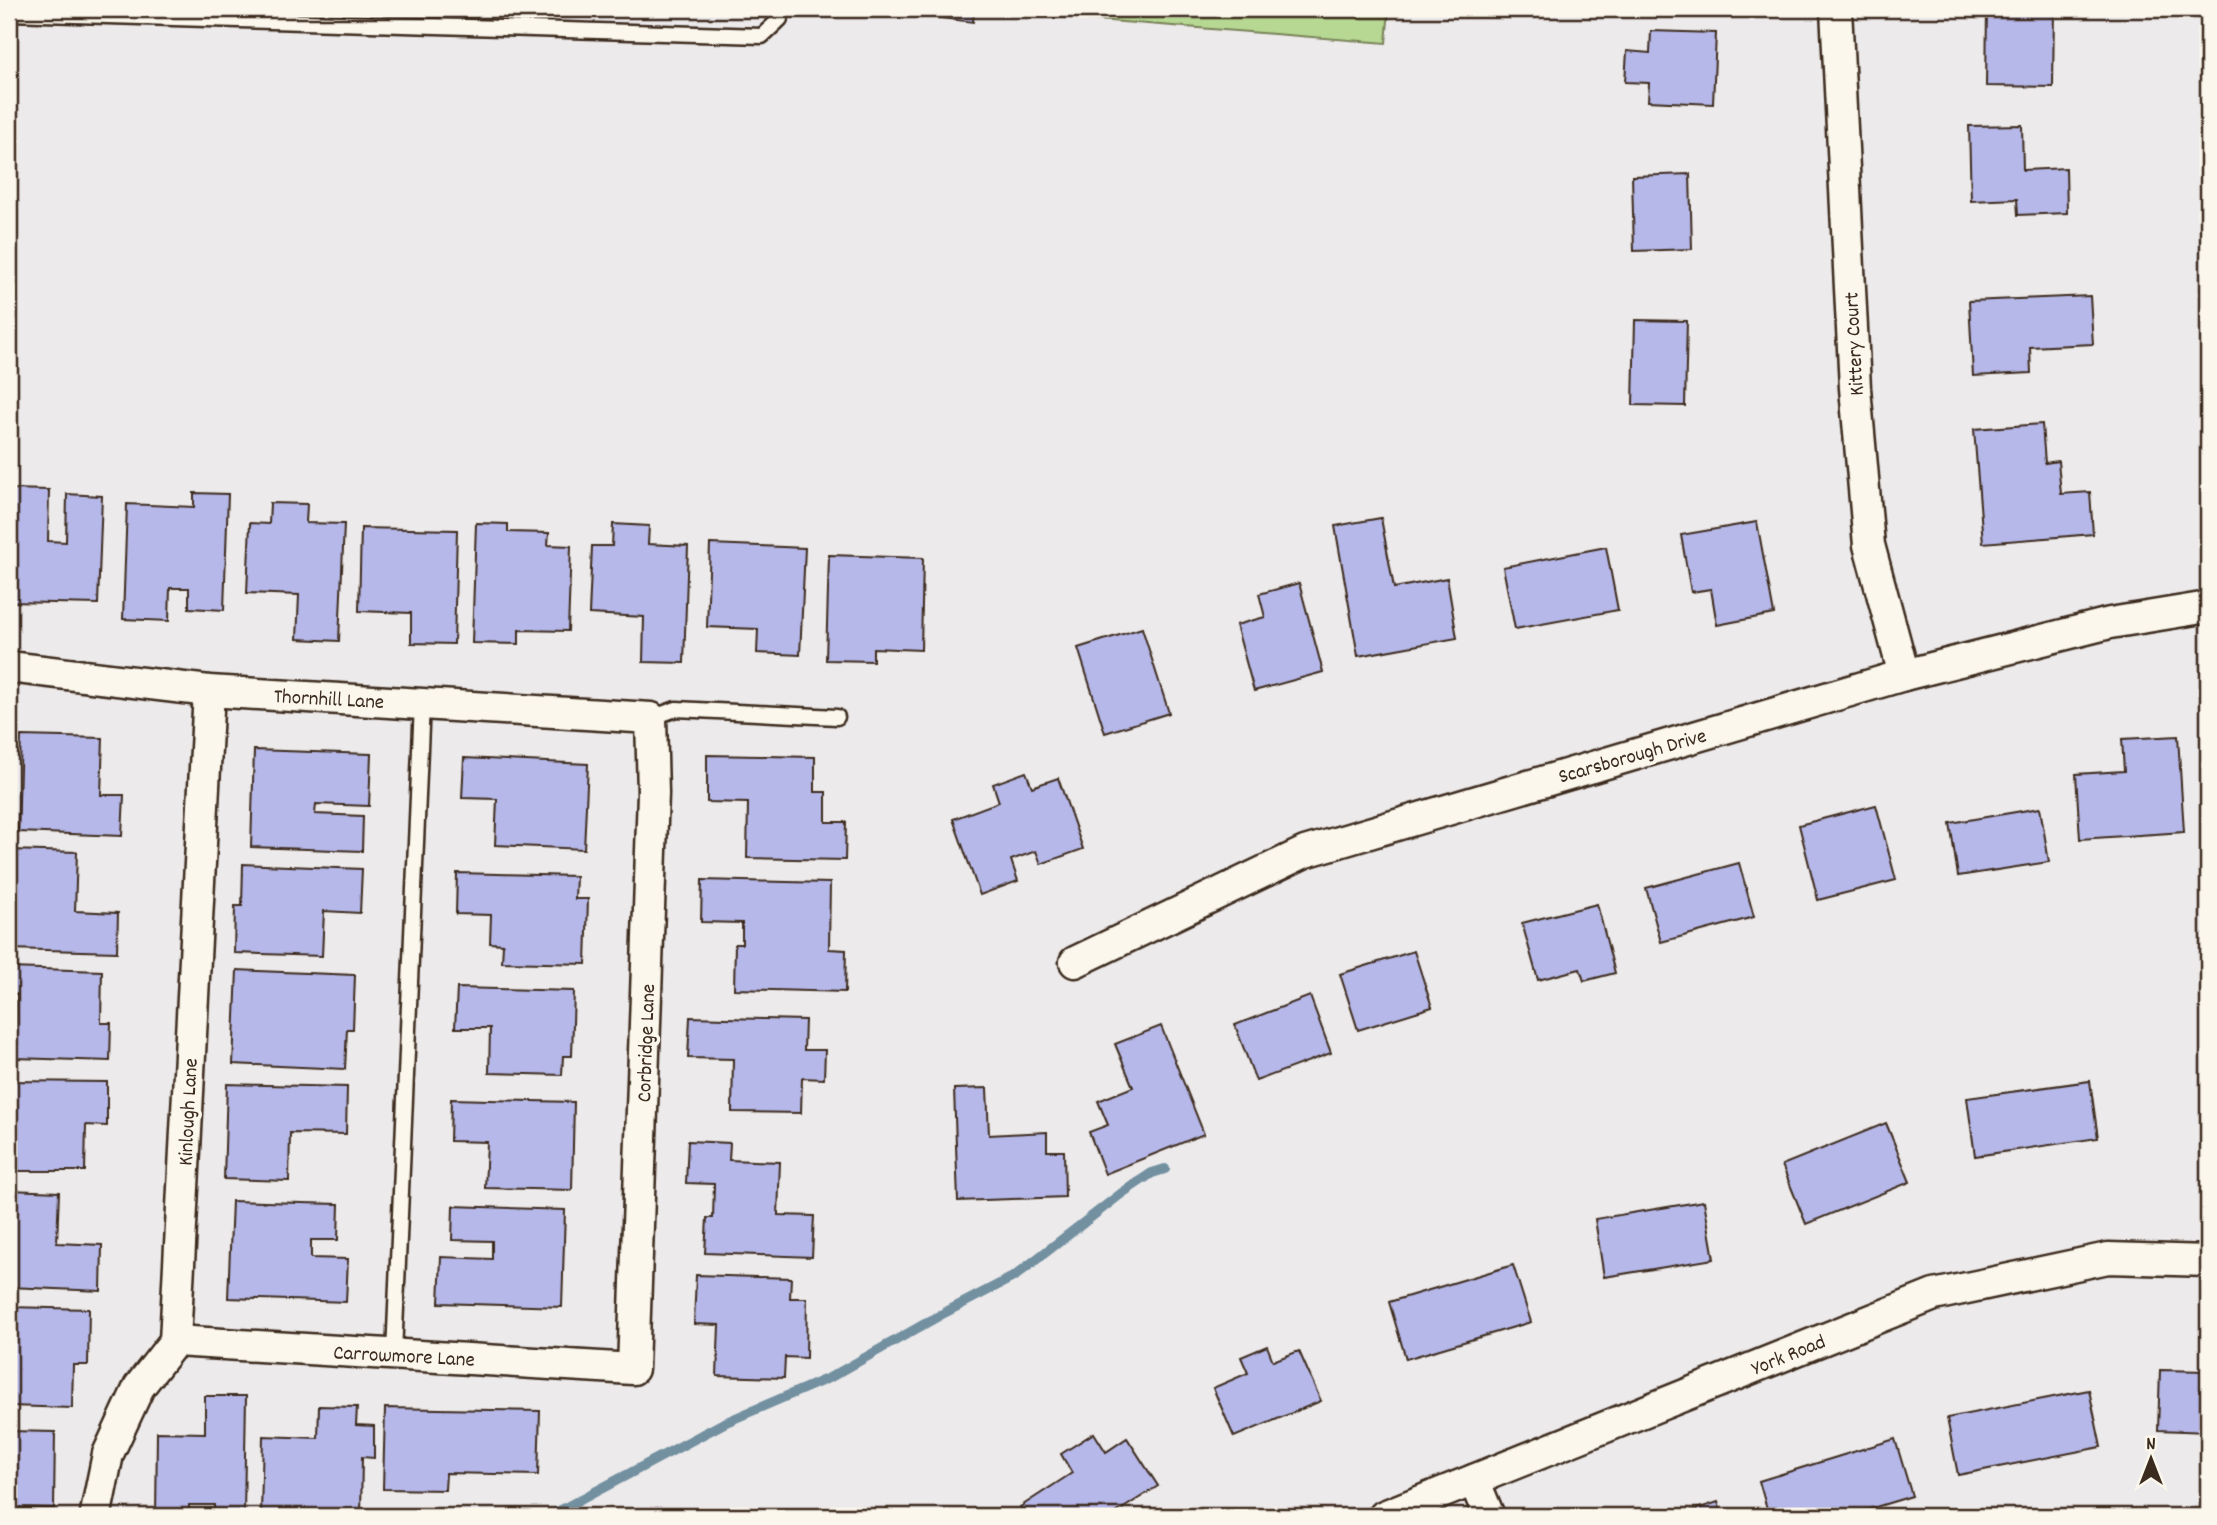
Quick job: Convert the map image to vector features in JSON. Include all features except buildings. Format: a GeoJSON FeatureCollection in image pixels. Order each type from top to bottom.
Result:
{"type":"FeatureCollection","features":[{"type":"Feature","properties":{"kind":"street","name":"Kittery Court"},"geometry":{"type":"LineString","coordinates":[[1836,9],[1855,388],[1869,545],[1903,675]]}},
{"type":"Feature","properties":{"kind":"street","name":"Scarsborough Drive"},"geometry":{"type":"LineString","coordinates":[[1075,962],[1305,852],[1903,675],[2110,623],[2208,607]]}},
{"type":"Feature","properties":{"kind":"street","name":"Thornhill Lane"},"geometry":{"type":"LineString","coordinates":[[9,667],[209,691],[651,718]]}},
{"type":"Feature","properties":{"kind":"street","name":"Kinlough Lane"},"geometry":{"type":"LineString","coordinates":[[174,1341],[209,691]]}},
{"type":"Feature","properties":{"kind":"street","name":"Corbridge Lane"},"geometry":{"type":"LineString","coordinates":[[633,1369],[653,807],[651,718]]}},
{"type":"Feature","properties":{"kind":"street","name":"York Road"},"geometry":{"type":"LineString","coordinates":[[1384,1516],[1934,1295],[2108,1258],[2208,1261]]}},
{"type":"Feature","properties":{"kind":"street","name":"Carrowmore Lane"},"geometry":{"type":"LineString","coordinates":[[174,1341],[633,1369]]}},
{"type":"Feature","properties":{"kind":"street"},"geometry":{"type":"LineString","coordinates":[[96,1513],[108,1454],[139,1387],[174,1341]]}},
{"type":"Feature","properties":{"kind":"street"},"geometry":{"type":"LineString","coordinates":[[1474,1480],[1489,1516]]}},
{"type":"Feature","properties":{"kind":"lane"},"geometry":{"type":"LineString","coordinates":[[9,13],[762,36],[780,19],[780,9]]}},
{"type":"Feature","properties":{"kind":"lane"},"geometry":{"type":"LineString","coordinates":[[394,1354],[422,703]]}},
{"type":"Feature","properties":{"kind":"lane"},"geometry":{"type":"LineString","coordinates":[[651,718],[676,709],[836,717]]}},
{"type":"Feature","properties":{"kind":"green space"},"geometry":{"type":"Polygon","coordinates":[[[1036,9],[1389,9],[1386,43],[1035,15],[1036,9]]]}},
{"type":"Feature","properties":{"kind":"waterway"},"geometry":{"type":"LineString","coordinates":[[550,1516],[724,1423],[831,1377],[1015,1276],[1122,1193],[1152,1173],[1165,1169]]}}]}
